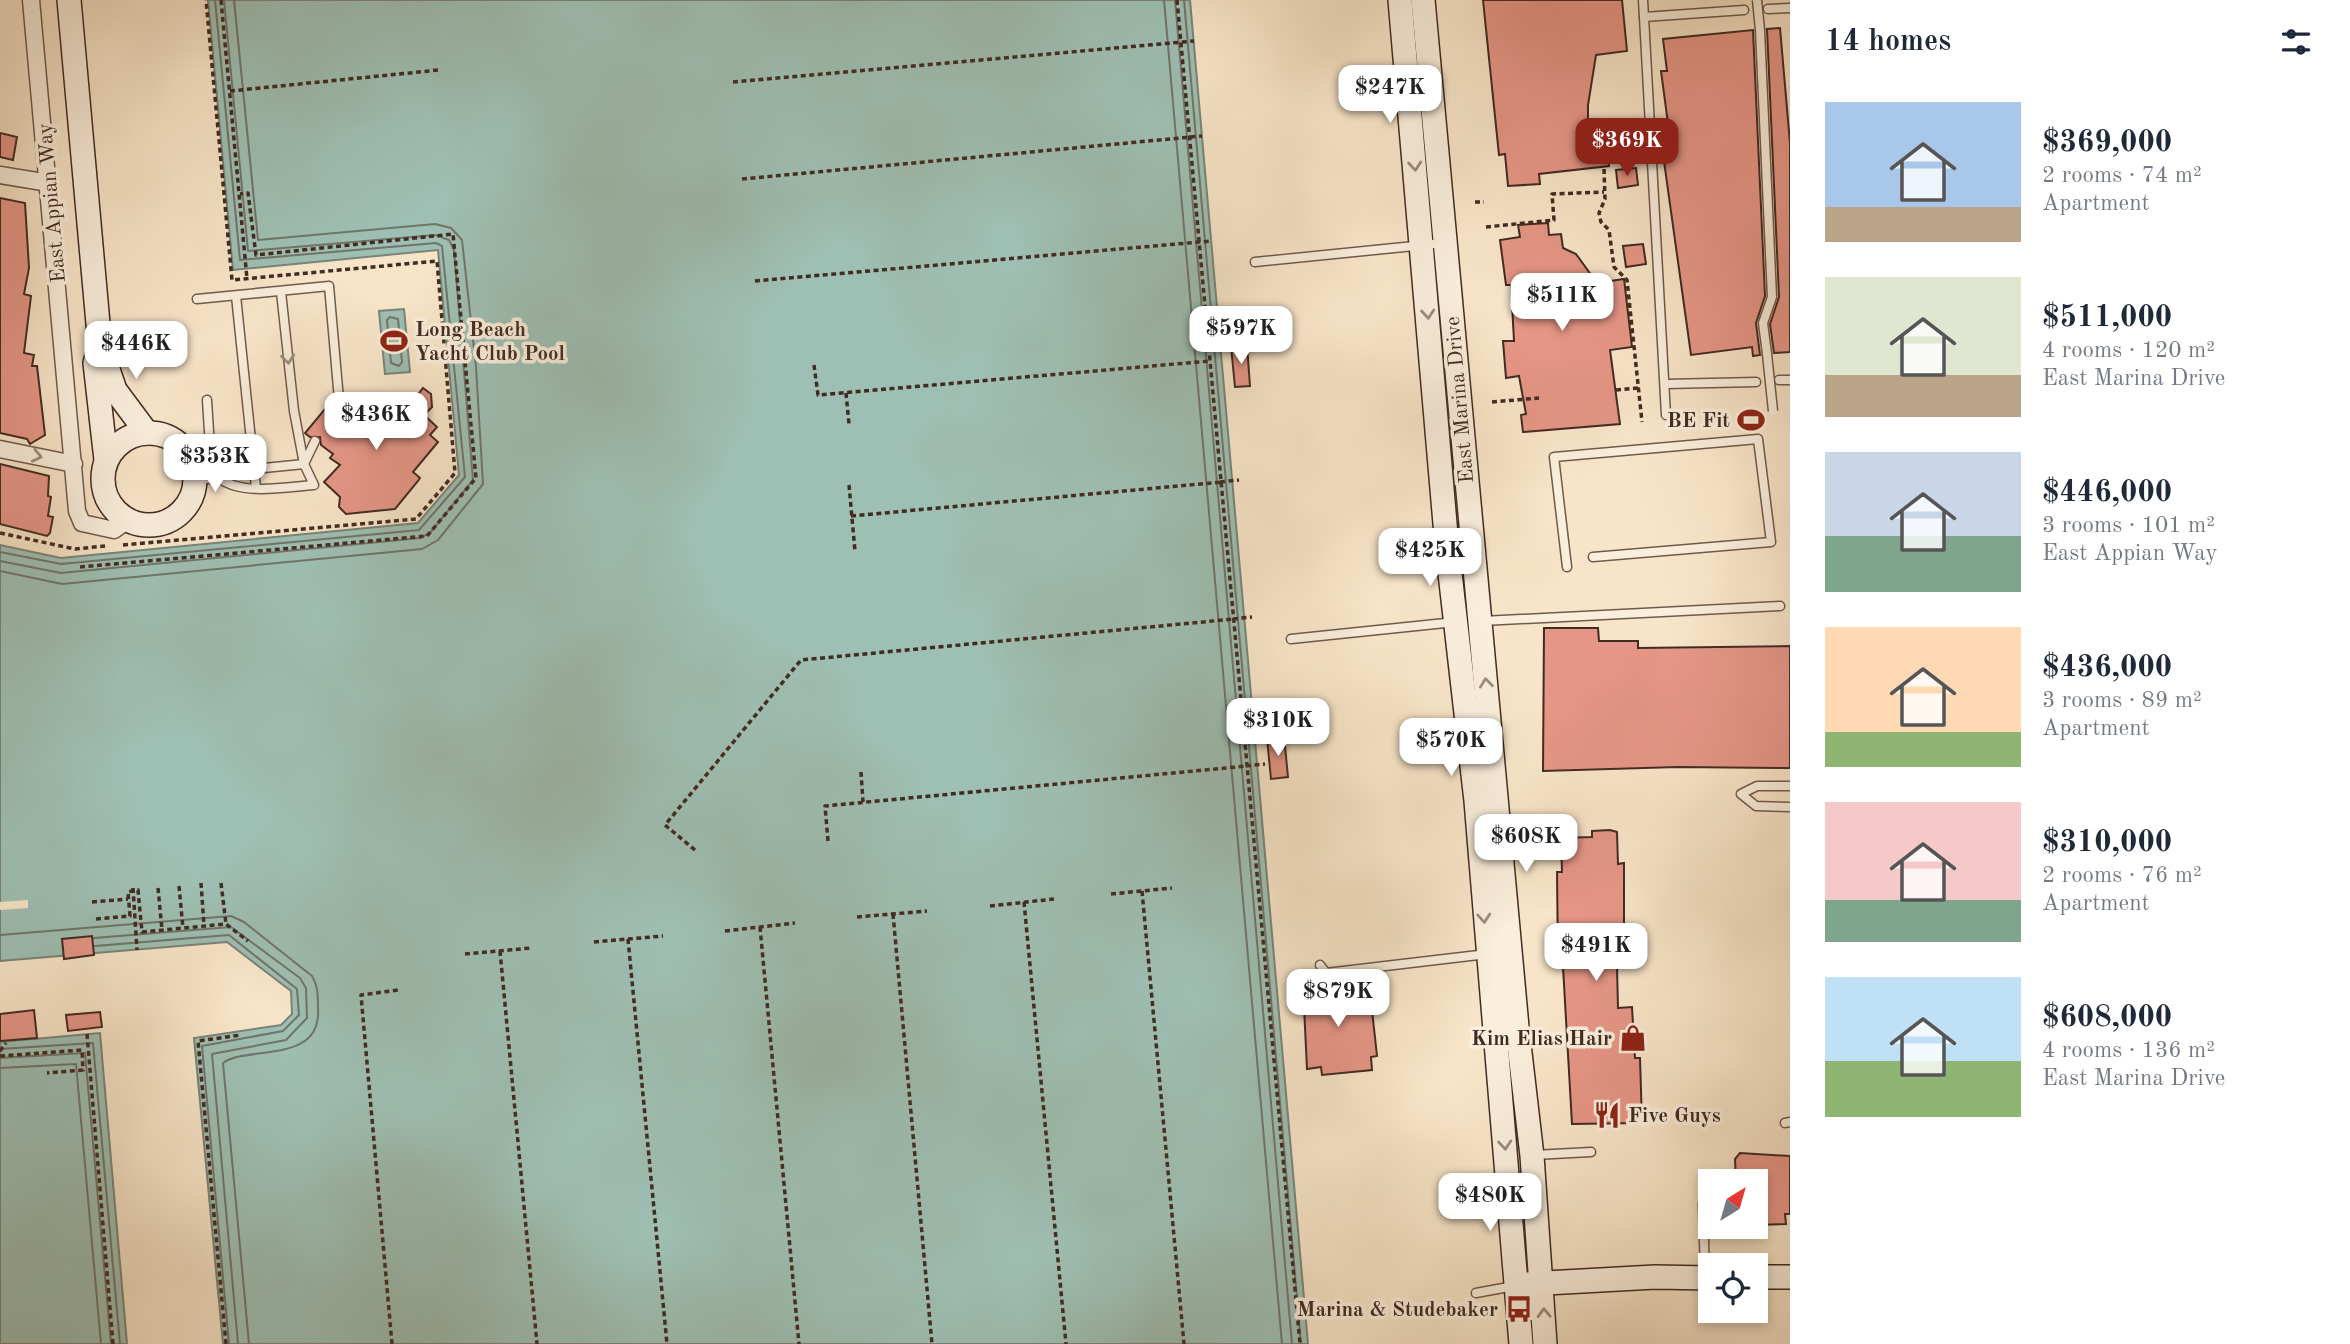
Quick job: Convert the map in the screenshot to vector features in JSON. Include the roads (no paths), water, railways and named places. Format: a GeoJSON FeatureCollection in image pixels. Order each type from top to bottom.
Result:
{"type":"FeatureCollection","features":[{"type":"Feature","properties":{"kind":"main road","name":"East Appian Way"},"geometry":{"type":"LineString","coordinates":[[69,0],[100,346],[116,390],[147,432]]}},
{"type":"Feature","properties":{"kind":"main road","name":"East Marina Drive"},"geometry":{"type":"LineString","coordinates":[[1400,0],[1433,244]]}},
{"type":"Feature","properties":{"kind":"main road","name":"East Marina Drive"},"geometry":{"type":"LineString","coordinates":[[1423,0],[1447,547],[1469,622],[1511,952],[1532,1156],[1543,1283],[1545,1344]]}},
{"type":"Feature","properties":{"kind":"main road","name":"East Appian Way"},"geometry":{"type":"LineString","coordinates":[[100,346],[95,363],[106,460]]}},
{"type":"Feature","properties":{"kind":"main road"},"geometry":{"type":"LineString","coordinates":[[147,432],[164,435],[183,448],[192,463],[209,479],[172,519],[150,525],[128,520],[114,509],[105,494],[102,477],[106,460],[120,442],[147,432]]}},
{"type":"Feature","properties":{"kind":"main road","name":"East Marina Drive"},"geometry":{"type":"LineString","coordinates":[[1469,622],[1476,801],[1487,954],[1521,1344]]}},
{"type":"Feature","properties":{"kind":"main road"},"geometry":{"type":"LineString","coordinates":[[1516,1286],[1655,1277],[1698,1278]]}},
{"type":"Feature","properties":{"kind":"main road"},"geometry":{"type":"LineString","coordinates":[[1768,1277],[1790,1277]]}},
{"type":"Feature","properties":{"kind":"street","name":"East Appian Way"},"geometry":{"type":"LineString","coordinates":[[30,0],[49,183],[77,512],[82,523],[117,530],[128,520]]}},
{"type":"Feature","properties":{"kind":"street"},"geometry":{"type":"LineString","coordinates":[[0,175],[49,183]]}},
{"type":"Feature","properties":{"kind":"street"},"geometry":{"type":"LineString","coordinates":[[0,449],[74,464]]}},
{"type":"Feature","properties":{"kind":"lane"},"geometry":{"type":"LineString","coordinates":[[1643,0],[1666,415]]}},
{"type":"Feature","properties":{"kind":"lane"},"geometry":{"type":"LineString","coordinates":[[1757,0],[1772,298],[1763,323],[1773,411]]}},
{"type":"Feature","properties":{"kind":"lane"},"geometry":{"type":"LineString","coordinates":[[1768,9],[1790,8]]}},
{"type":"Feature","properties":{"kind":"lane"},"geometry":{"type":"LineString","coordinates":[[1644,16],[1744,10]]}},
{"type":"Feature","properties":{"kind":"lane"},"geometry":{"type":"LineString","coordinates":[[1255,262],[1433,244]]}},
{"type":"Feature","properties":{"kind":"lane"},"geometry":{"type":"LineString","coordinates":[[198,299],[329,286],[340,411]]}},
{"type":"Feature","properties":{"kind":"lane"},"geometry":{"type":"LineString","coordinates":[[209,479],[231,486],[256,488],[314,485],[304,464],[293,411],[281,292]]}},
{"type":"Feature","properties":{"kind":"lane"},"geometry":{"type":"LineString","coordinates":[[236,296],[256,488]]}},
{"type":"Feature","properties":{"kind":"lane"},"geometry":{"type":"LineString","coordinates":[[1779,380],[1790,380]]}},
{"type":"Feature","properties":{"kind":"lane"},"geometry":{"type":"LineString","coordinates":[[1665,384],[1756,382]]}},
{"type":"Feature","properties":{"kind":"lane"},"geometry":{"type":"LineString","coordinates":[[207,400],[209,479]]}},
{"type":"Feature","properties":{"kind":"lane"},"geometry":{"type":"LineString","coordinates":[[1567,567],[1554,457],[1758,439],[1771,542],[1593,557]]}},
{"type":"Feature","properties":{"kind":"lane"},"geometry":{"type":"LineString","coordinates":[[304,464],[315,441]]}},
{"type":"Feature","properties":{"kind":"lane"},"geometry":{"type":"LineString","coordinates":[[209,479],[229,466],[253,464],[264,468],[304,464]]}},
{"type":"Feature","properties":{"kind":"lane"},"geometry":{"type":"LineString","coordinates":[[1291,639],[1469,622],[1659,615],[1780,606]]}},
{"type":"Feature","properties":{"kind":"lane"},"geometry":{"type":"LineString","coordinates":[[1790,786],[1756,786],[1741,794],[1756,806],[1790,807]]}},
{"type":"Feature","properties":{"kind":"lane"},"geometry":{"type":"LineString","coordinates":[[1320,965],[1326,973],[1511,952]]}},
{"type":"Feature","properties":{"kind":"lane"},"geometry":{"type":"LineString","coordinates":[[1532,1156],[1591,1152]]}},
{"type":"Feature","properties":{"kind":"lane"},"geometry":{"type":"LineString","coordinates":[[1476,1293],[1516,1286]]}},
{"type":"Feature","properties":{"kind":"water"},"geometry":{"type":"Polygon","coordinates":[[[208,0],[1190,0],[1308,1344],[223,1344],[194,1038],[281,1025],[292,1014],[291,991],[227,942],[0,961],[0,545],[61,558],[418,523],[459,475],[438,250],[233,270],[208,0]]]}},
{"type":"Feature","properties":{"kind":"water","name":"Long Beach Yacht Club Pool"},"geometry":{"type":"Polygon","coordinates":[[[404,309],[410,372],[385,374],[379,311],[404,309]]]}},
{"type":"Feature","properties":{"kind":"water"},"geometry":{"type":"Polygon","coordinates":[[[100,1033],[127,1344],[0,1344],[0,1042],[100,1033]]]}},
{"type":"Feature","properties":{"kind":"place","name":"Long Beach Yacht Club Pool"},"geometry":{"type":"Point","coordinates":[394,341]}},
{"type":"Feature","properties":{"kind":"place","name":"BE Fit"},"geometry":{"type":"Point","coordinates":[1751,420]}},
{"type":"Feature","properties":{"kind":"place","name":"Kim Elias Hair"},"geometry":{"type":"Point","coordinates":[1633,1038]}},
{"type":"Feature","properties":{"kind":"place","name":"Five Guys"},"geometry":{"type":"Point","coordinates":[1607,1115]}},
{"type":"Feature","properties":{"kind":"place","name":"Marina & Studebaker"},"geometry":{"type":"Point","coordinates":[1519,1309]}}]}
